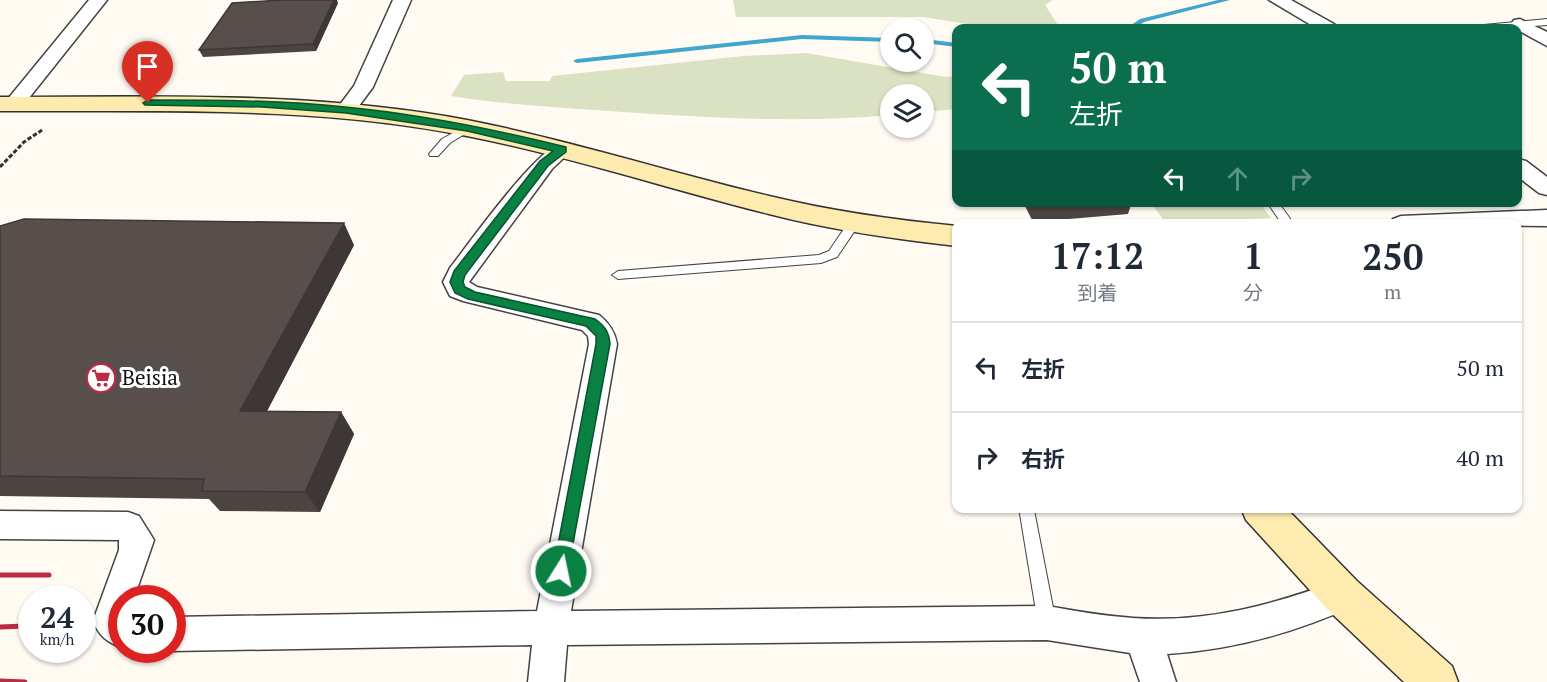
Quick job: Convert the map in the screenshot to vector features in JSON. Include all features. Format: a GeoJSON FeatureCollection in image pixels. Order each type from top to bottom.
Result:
{"type":"FeatureCollection","features":[{"type":"Feature","properties":{"kind":"street"},"geometry":{"type":"LineString","coordinates":[[4,109],[98,0]]}},
{"type":"Feature","properties":{"kind":"street"},"geometry":{"type":"LineString","coordinates":[[346,110],[363,87],[402,0]]}},
{"type":"Feature","properties":{"kind":"street"},"geometry":{"type":"LineString","coordinates":[[1278,0],[1321,24]]}},
{"type":"Feature","properties":{"kind":"street"},"geometry":{"type":"LineString","coordinates":[[1522,25],[1547,40]]}},
{"type":"Feature","properties":{"kind":"street"},"geometry":{"type":"LineString","coordinates":[[4,109],[223,103],[346,110],[467,128],[562,149],[663,178],[854,223],[952,235]]}},
{"type":"Feature","properties":{"kind":"street"},"geometry":{"type":"LineString","coordinates":[[546,682],[551,628],[603,344],[602,336],[599,328],[590,322],[472,296],[459,290],[456,282],[459,274],[544,164],[562,149]]}},
{"type":"Feature","properties":{"kind":"street"},"geometry":{"type":"LineString","coordinates":[[1522,169],[1547,188]]}},
{"type":"Feature","properties":{"kind":"street"},"geometry":{"type":"LineString","coordinates":[[1522,219],[1547,218]]}},
{"type":"Feature","properties":{"kind":"street"},"geometry":{"type":"LineString","coordinates":[[1265,513],[1342,595],[1436,682]]}},
{"type":"Feature","properties":{"kind":"street"},"geometry":{"type":"LineString","coordinates":[[0,525],[128,526],[138,540],[132,563],[122,585]]}},
{"type":"Feature","properties":{"kind":"street"},"geometry":{"type":"LineString","coordinates":[[186,634],[1047,623],[1143,636],[1223,632],[1319,606],[1342,595]]}},
{"type":"Feature","properties":{"kind":"street"},"geometry":{"type":"LineString","coordinates":[[1143,636],[1158,682]]}},
{"type":"Feature","properties":{"kind":"lane"},"geometry":{"type":"LineString","coordinates":[[1520,24],[1547,22]]}},
{"type":"Feature","properties":{"kind":"lane"},"geometry":{"type":"LineString","coordinates":[[434,154],[446,141],[467,128]]}},
{"type":"Feature","properties":{"kind":"lane"},"geometry":{"type":"LineString","coordinates":[[618,274],[821,259],[833,254],[854,223]]}},
{"type":"Feature","properties":{"kind":"lane"},"geometry":{"type":"LineString","coordinates":[[1027,513],[1047,623]]}},
{"type":"Feature","properties":{"kind":"path"},"geometry":{"type":"LineString","coordinates":[[0,167],[33,135],[44,129]]}},
{"type":"Feature","properties":{"kind":"green space"},"geometry":{"type":"Polygon","coordinates":[[[733,0],[1053,0],[1045,5],[1057,24],[968,24],[923,17],[736,17],[733,0]]]}},
{"type":"Feature","properties":{"kind":"green space"},"geometry":{"type":"Polygon","coordinates":[[[806,53],[880,66],[880,72],[917,72],[952,76],[952,109],[934,111],[934,84],[880,84],[880,116],[824,119],[757,119],[558,108],[451,96],[464,75],[503,72],[506,81],[550,81],[552,76],[744,56],[806,53]]]}},
{"type":"Feature","properties":{"kind":"green space"},"geometry":{"type":"Polygon","coordinates":[[[1154,207],[1263,207],[1271,218],[1250,219],[1163,219],[1154,207]]]}},
{"type":"Feature","properties":{"kind":"building"},"geometry":{"type":"Polygon","coordinates":[[[334,0],[313,44],[199,50],[232,3],[334,0]]]}},
{"type":"Feature","properties":{"kind":"building"},"geometry":{"type":"Polygon","coordinates":[[[24,219],[344,223],[240,411],[341,412],[305,492],[202,491],[204,479],[0,476],[0,226],[24,219]]]}},
{"type":"Feature","properties":{"kind":"waterway"},"geometry":{"type":"LineString","coordinates":[[1136,24],[1142,20],[1227,0]]}},
{"type":"Feature","properties":{"kind":"waterway"},"geometry":{"type":"LineString","coordinates":[[577,61],[802,37],[880,40]]}},
{"type":"Feature","properties":{"kind":"waterway"},"geometry":{"type":"LineString","coordinates":[[934,42],[952,44]]}},
{"type":"Feature","properties":{"kind":"railway"},"geometry":{"type":"LineString","coordinates":[[0,575],[49,575]]}},
{"type":"Feature","properties":{"kind":"railway"},"geometry":{"type":"LineString","coordinates":[[0,627],[18,626]]}},
{"type":"Feature","properties":{"kind":"railway"},"geometry":{"type":"LineString","coordinates":[[0,681],[25,682]]}},
{"type":"Feature","properties":{"kind":"place","name":"Beisia"},"geometry":{"type":"Point","coordinates":[101,378]}},
{"type":"Feature","properties":{"kind":"route"},"geometry":{"type":"LineString","coordinates":[[148,103],[262,104],[346,110],[412,118],[562,149],[544,164],[459,274],[456,282],[459,290],[472,296],[590,322],[599,328],[602,336],[603,344],[561,571]]}}]}
